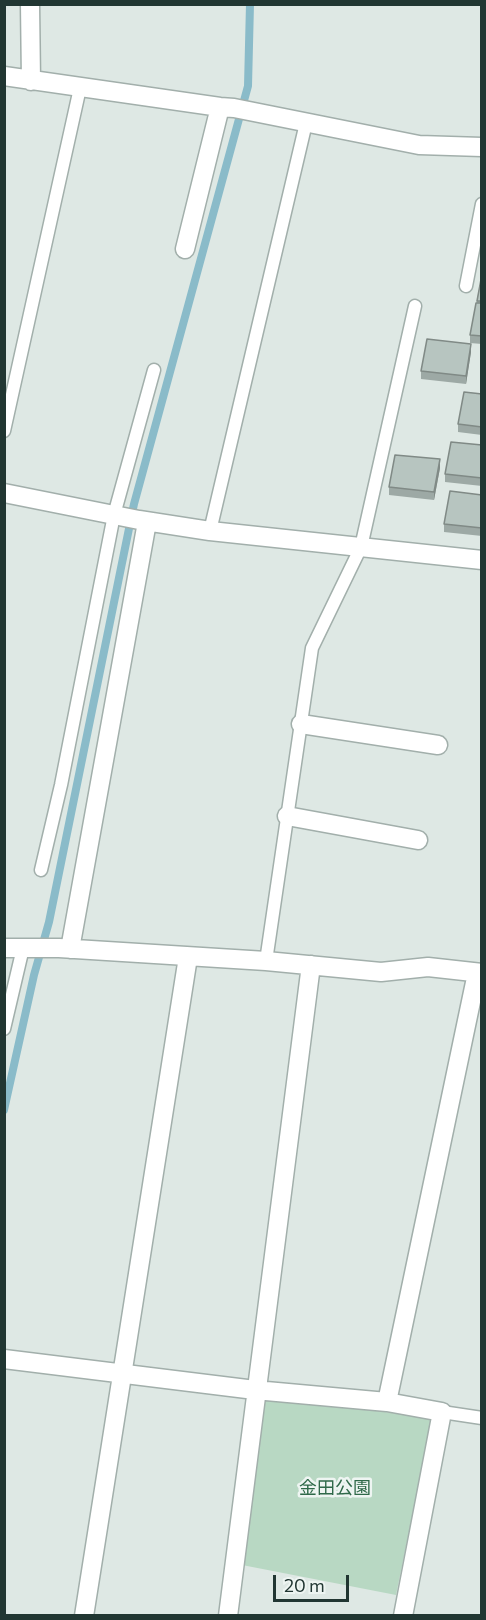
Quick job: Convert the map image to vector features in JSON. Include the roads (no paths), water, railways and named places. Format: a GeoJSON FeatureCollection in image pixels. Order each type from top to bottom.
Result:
{"type":"FeatureCollection","features":[{"type":"Feature","properties":{"kind":"street"},"geometry":{"type":"LineString","coordinates":[[30,4],[31,81]]}},
{"type":"Feature","properties":{"kind":"street"},"geometry":{"type":"LineString","coordinates":[[4,76],[235,109],[419,145],[482,147]]}},
{"type":"Feature","properties":{"kind":"street"},"geometry":{"type":"LineString","coordinates":[[185,249],[235,109]]}},
{"type":"Feature","properties":{"kind":"street"},"geometry":{"type":"LineString","coordinates":[[4,492],[143,521],[210,531],[482,560]]}},
{"type":"Feature","properties":{"kind":"street"},"geometry":{"type":"LineString","coordinates":[[64,948],[143,521]]}},
{"type":"Feature","properties":{"kind":"street"},"geometry":{"type":"LineString","coordinates":[[301,724],[438,745]]}},
{"type":"Feature","properties":{"kind":"street"},"geometry":{"type":"LineString","coordinates":[[287,816],[418,840]]}},
{"type":"Feature","properties":{"kind":"street"},"geometry":{"type":"LineString","coordinates":[[19,948],[64,948],[266,961],[381,972],[428,967],[479,973],[387,1402]]}},
{"type":"Feature","properties":{"kind":"street"},"geometry":{"type":"LineString","coordinates":[[84,1616],[188,957]]}},
{"type":"Feature","properties":{"kind":"street"},"geometry":{"type":"LineString","coordinates":[[228,1616],[255,1389],[311,965]]}},
{"type":"Feature","properties":{"kind":"street"},"geometry":{"type":"LineString","coordinates":[[4,1359],[255,1389],[387,1402],[442,1412],[403,1616]]}},
{"type":"Feature","properties":{"kind":"lane"},"geometry":{"type":"LineString","coordinates":[[4,431],[80,88]]}},
{"type":"Feature","properties":{"kind":"lane"},"geometry":{"type":"LineString","coordinates":[[210,531],[306,123]]}},
{"type":"Feature","properties":{"kind":"lane"},"geometry":{"type":"LineString","coordinates":[[466,286],[482,204]]}},
{"type":"Feature","properties":{"kind":"lane"},"geometry":{"type":"LineString","coordinates":[[266,961],[312,648],[361,547],[415,306]]}},
{"type":"Feature","properties":{"kind":"lane"},"geometry":{"type":"LineString","coordinates":[[41,870],[117,516],[154,370]]}},
{"type":"Feature","properties":{"kind":"lane"},"geometry":{"type":"LineString","coordinates":[[4,1029],[19,948]]}},
{"type":"Feature","properties":{"kind":"lane"},"geometry":{"type":"LineString","coordinates":[[442,1412],[482,1418]]}},
{"type":"Feature","properties":{"kind":"waterway"},"geometry":{"type":"LineString","coordinates":[[4,1110],[34,975],[49,922],[134,504],[248,86],[250,4]]}},
{"type":"Feature","properties":{"kind":"park label","name":"金田公園"},"geometry":{"type":"Point","coordinates":[335,1488]}}]}
